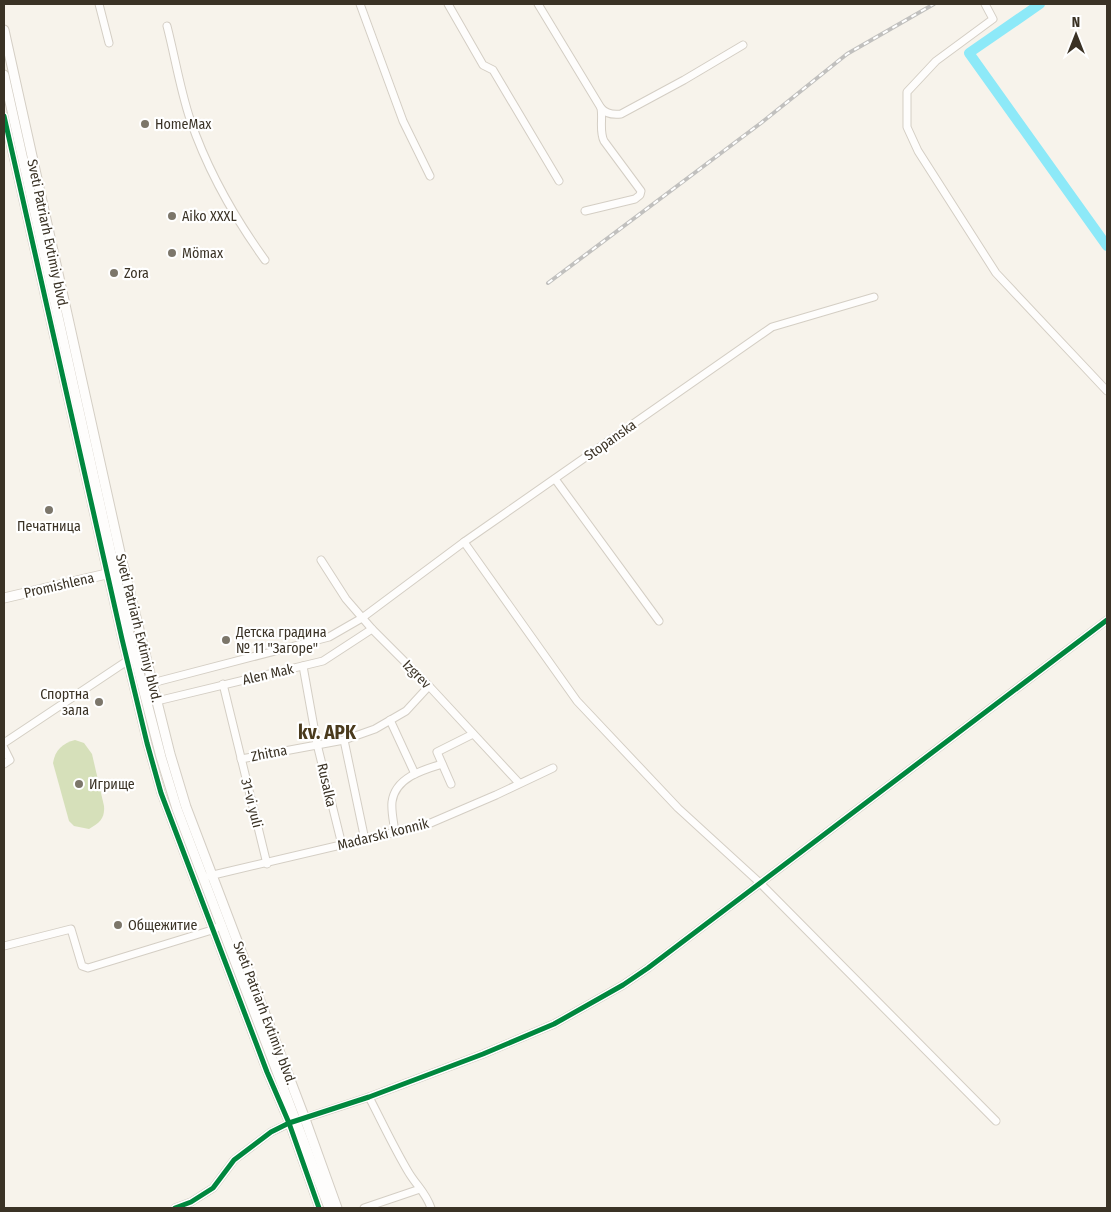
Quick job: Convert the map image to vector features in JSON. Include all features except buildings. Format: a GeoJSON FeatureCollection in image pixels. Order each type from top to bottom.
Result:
{"type":"FeatureCollection","features":[{"type":"Feature","properties":{"kind":"main road","name":"Sveti Patriarh Evtimiy blvd."},"geometry":{"type":"LineString","coordinates":[[4,30],[49,240],[128,588],[156,701],[222,926],[292,1122],[329,1208]]}},
{"type":"Feature","properties":{"kind":"main road","name":"Sveti Patriarh Evtimiy blvd."},"geometry":{"type":"LineString","coordinates":[[4,74],[7,105],[111,573],[157,741],[175,800],[305,1118],[337,1208]]}},
{"type":"Feature","properties":{"kind":"main road"},"geometry":{"type":"LineString","coordinates":[[121,557],[111,573],[128,588]]}},
{"type":"Feature","properties":{"kind":"main road","name":"Promishlena"},"geometry":{"type":"LineString","coordinates":[[4,598],[111,573]]}},
{"type":"Feature","properties":{"kind":"street"},"geometry":{"type":"LineString","coordinates":[[99,4],[109,43]]}},
{"type":"Feature","properties":{"kind":"street"},"geometry":{"type":"LineString","coordinates":[[360,4],[403,121],[430,176]]}},
{"type":"Feature","properties":{"kind":"street"},"geometry":{"type":"LineString","coordinates":[[448,4],[483,65],[493,70],[559,181]]}},
{"type":"Feature","properties":{"kind":"street"},"geometry":{"type":"LineString","coordinates":[[538,4],[601,108],[609,114],[621,114],[743,45]]}},
{"type":"Feature","properties":{"kind":"street"},"geometry":{"type":"LineString","coordinates":[[985,4],[993,19],[936,61],[907,92],[906,127],[918,151],[996,273],[1107,391]]}},
{"type":"Feature","properties":{"kind":"street"},"geometry":{"type":"LineString","coordinates":[[167,26],[189,117],[200,148],[249,238],[265,260]]}},
{"type":"Feature","properties":{"kind":"street"},"geometry":{"type":"LineString","coordinates":[[4,74],[13,70]]}},
{"type":"Feature","properties":{"kind":"street"},"geometry":{"type":"LineString","coordinates":[[585,211],[634,199],[640,195],[641,191],[601,136],[603,122],[601,108]]}},
{"type":"Feature","properties":{"kind":"street"},"geometry":{"type":"LineString","coordinates":[[4,116],[111,573],[127,661],[161,794],[266,1072],[292,1122],[319,1208]]}},
{"type":"Feature","properties":{"kind":"street","name":"Stopanska"},"geometry":{"type":"LineString","coordinates":[[152,684],[329,637],[362,618],[464,542],[772,327],[874,297]]}},
{"type":"Feature","properties":{"kind":"street"},"geometry":{"type":"LineString","coordinates":[[555,479],[659,621]]}},
{"type":"Feature","properties":{"kind":"street"},"geometry":{"type":"LineString","coordinates":[[464,542],[577,701],[678,808],[760,883],[996,1121]]}},
{"type":"Feature","properties":{"kind":"street","name":"Izgrev"},"geometry":{"type":"LineString","coordinates":[[321,560],[346,599],[362,618],[429,686],[519,783]]}},
{"type":"Feature","properties":{"kind":"street"},"geometry":{"type":"LineString","coordinates":[[175,1208],[191,1202],[213,1188],[234,1160],[270,1132],[292,1122],[369,1097],[483,1054],[554,1024],[601,998],[648,968],[1107,620]]}},
{"type":"Feature","properties":{"kind":"street","name":"Alen Mak"},"geometry":{"type":"LineString","coordinates":[[156,701],[323,661],[372,629]]}},
{"type":"Feature","properties":{"kind":"street"},"geometry":{"type":"LineString","coordinates":[[4,743],[127,661],[134,652]]}},
{"type":"Feature","properties":{"kind":"street","name":"Rusalka"},"geometry":{"type":"LineString","coordinates":[[303,666],[318,744],[342,845]]}},
{"type":"Feature","properties":{"kind":"street","name":"31-vi yuli"},"geometry":{"type":"LineString","coordinates":[[223,684],[267,864]]}},
{"type":"Feature","properties":{"kind":"street","name":"Zhitna"},"geometry":{"type":"LineString","coordinates":[[242,759],[344,740],[375,729],[406,712],[429,686]]}},
{"type":"Feature","properties":{"kind":"street"},"geometry":{"type":"LineString","coordinates":[[390,720],[415,774]]}},
{"type":"Feature","properties":{"kind":"street"},"geometry":{"type":"LineString","coordinates":[[451,784],[437,752],[473,734]]}},
{"type":"Feature","properties":{"kind":"street"},"geometry":{"type":"LineString","coordinates":[[344,740],[365,840]]}},
{"type":"Feature","properties":{"kind":"street"},"geometry":{"type":"LineString","coordinates":[[4,748],[10,760],[4,764]]}},
{"type":"Feature","properties":{"kind":"street"},"geometry":{"type":"LineString","coordinates":[[395,833],[392,803],[394,792],[415,774],[442,764]]}},
{"type":"Feature","properties":{"kind":"street","name":"Madarski konnik"},"geometry":{"type":"LineString","coordinates":[[208,877],[426,825],[553,768]]}},
{"type":"Feature","properties":{"kind":"street"},"geometry":{"type":"LineString","coordinates":[[4,946],[71,929],[82,966],[88,968],[222,926]]}},
{"type":"Feature","properties":{"kind":"street"},"geometry":{"type":"LineString","coordinates":[[369,1097],[409,1173],[428,1197],[431,1208]]}},
{"type":"Feature","properties":{"kind":"street"},"geometry":{"type":"LineString","coordinates":[[364,1208],[420,1189]]}},
{"type":"Feature","properties":{"kind":"green space","name":"Игрище"},"geometry":{"type":"Polygon","coordinates":[[[75,740],[84,743],[92,754],[104,806],[104,814],[101,820],[89,829],[74,826],[69,821],[53,763],[60,748],[75,740]]]}},
{"type":"Feature","properties":{"kind":"waterway"},"geometry":{"type":"LineString","coordinates":[[1040,4],[969,53],[1107,246]]}},
{"type":"Feature","properties":{"kind":"railway"},"geometry":{"type":"LineString","coordinates":[[548,283],[761,123],[847,54],[934,4]]}},
{"type":"Feature","properties":{"kind":"cycle path"},"geometry":{"type":"LineString","coordinates":[[4,116],[122,639],[161,793],[267,1072],[289,1123],[319,1208]]}},
{"type":"Feature","properties":{"kind":"cycle path"},"geometry":{"type":"LineString","coordinates":[[175,1208],[191,1202],[213,1188],[234,1160],[271,1132],[289,1123],[369,1097],[483,1054],[554,1024],[623,985],[1107,620]]}},
{"type":"Feature","properties":{"kind":"place","name":"HomeMax"},"geometry":{"type":"Point","coordinates":[145,124]}},
{"type":"Feature","properties":{"kind":"place","name":"Aiko XXXL"},"geometry":{"type":"Point","coordinates":[172,216]}},
{"type":"Feature","properties":{"kind":"place","name":"Mömax"},"geometry":{"type":"Point","coordinates":[172,253]}},
{"type":"Feature","properties":{"kind":"place","name":"Zora"},"geometry":{"type":"Point","coordinates":[114,273]}},
{"type":"Feature","properties":{"kind":"place","name":"Печатница"},"geometry":{"type":"Point","coordinates":[49,510]}},
{"type":"Feature","properties":{"kind":"place","name":"Детска градина № 11 \"Загоре\""},"geometry":{"type":"Point","coordinates":[226,640]}},
{"type":"Feature","properties":{"kind":"place","name":"Спортна зала"},"geometry":{"type":"Point","coordinates":[99,702]}},
{"type":"Feature","properties":{"kind":"place","name":"Игрище"},"geometry":{"type":"Point","coordinates":[79,784]}},
{"type":"Feature","properties":{"kind":"place","name":"Общежитие"},"geometry":{"type":"Point","coordinates":[118,925]}},
{"type":"Feature","properties":{"kind":"district","name":"kv. APK"},"geometry":{"type":"Point","coordinates":[327,732]}}]}
